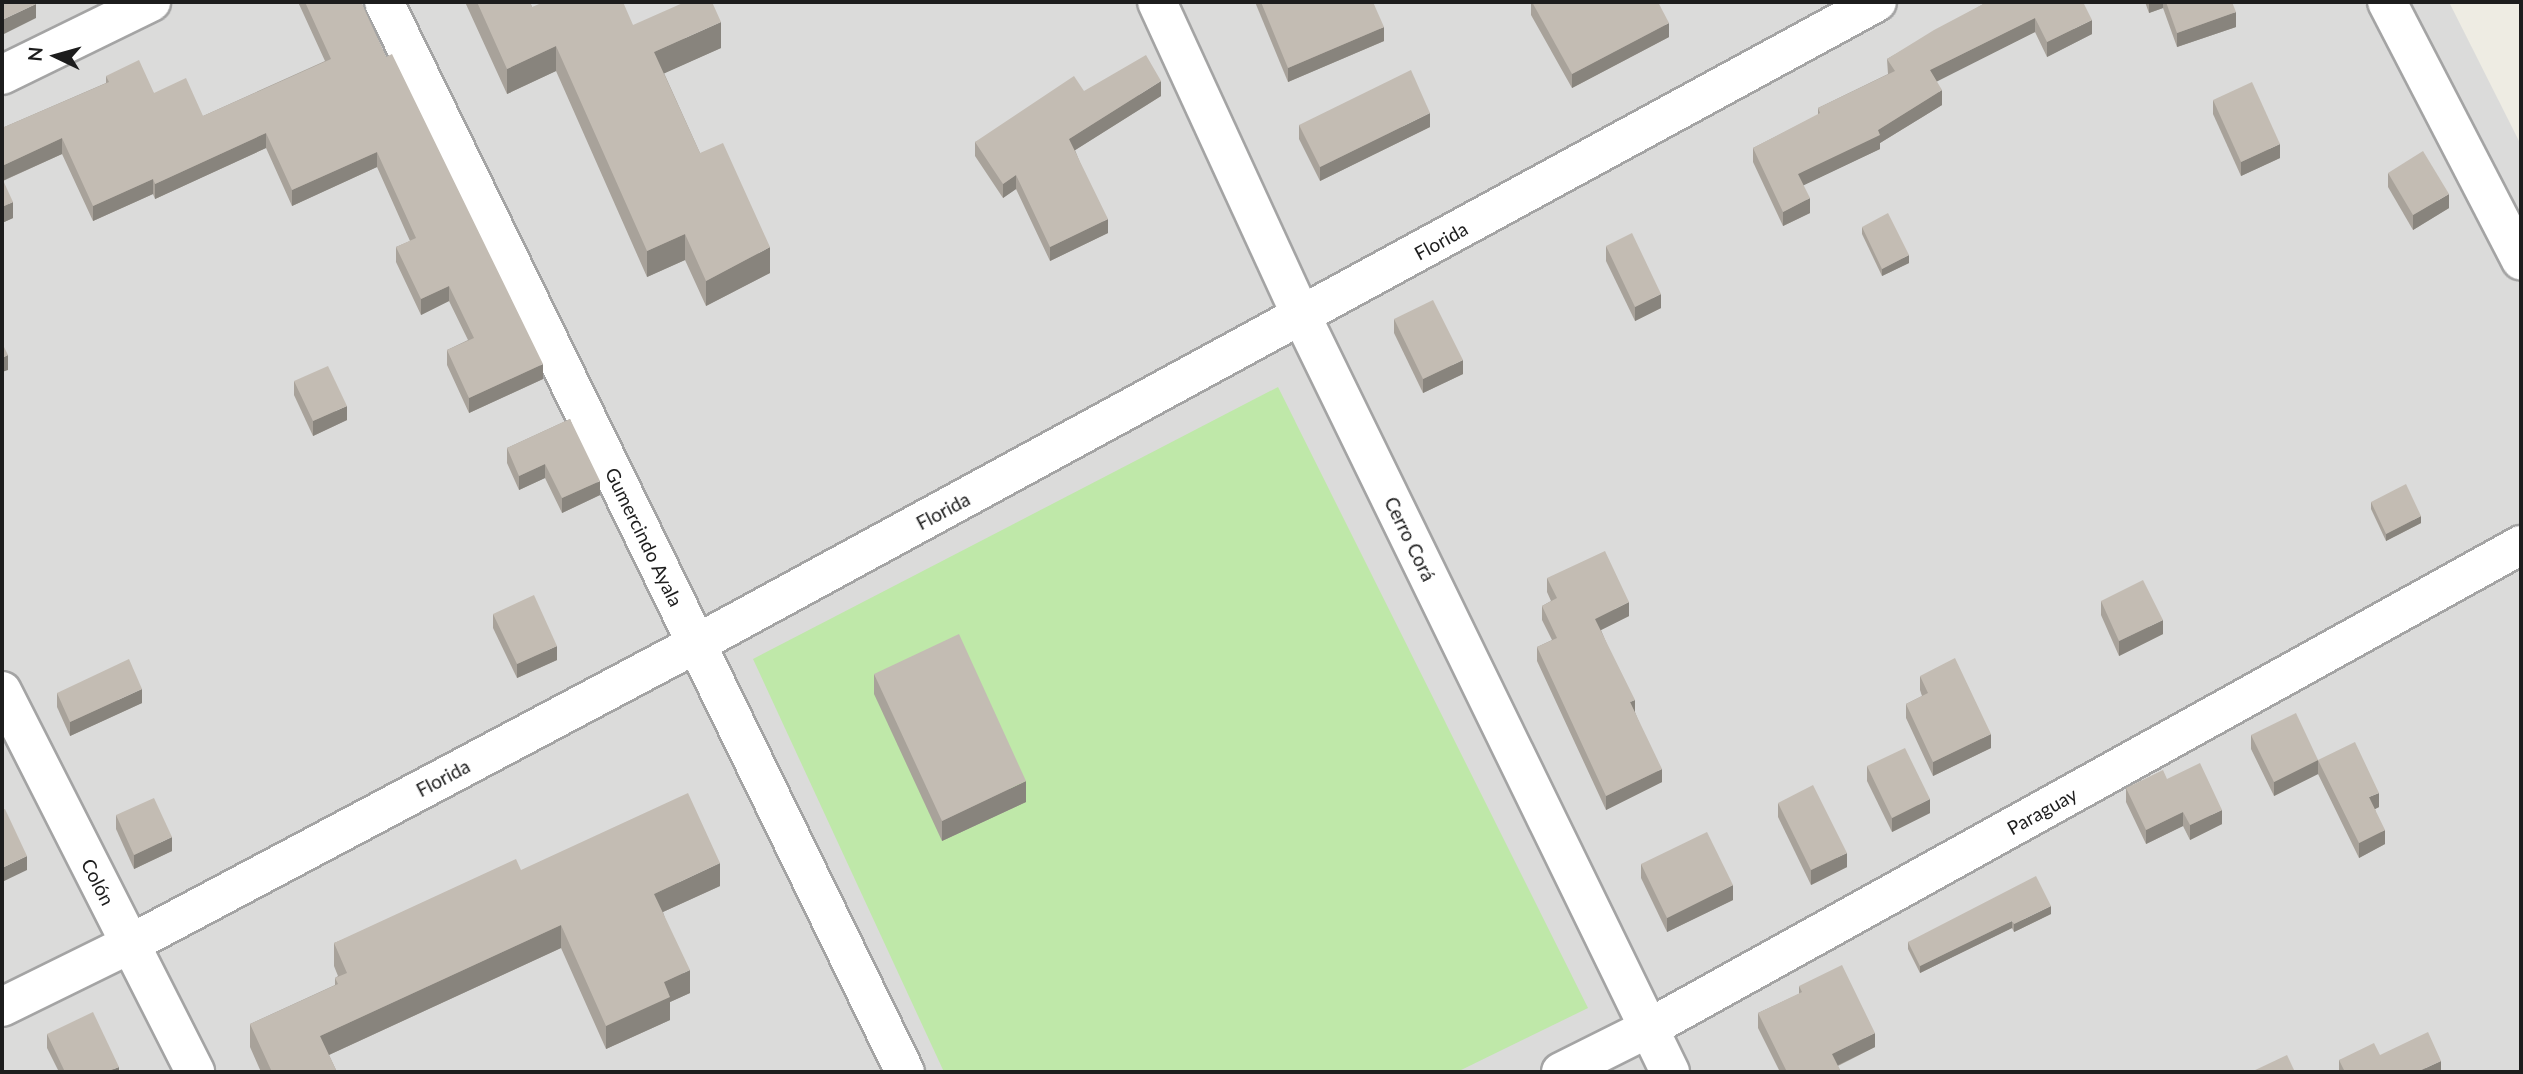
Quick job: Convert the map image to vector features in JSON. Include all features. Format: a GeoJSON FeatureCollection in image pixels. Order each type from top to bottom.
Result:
{"type":"FeatureCollection","features":[{"type":"Feature","properties":{"kind":"street"},"geometry":{"type":"LineString","coordinates":[[2,75],[150,2]]}},
{"type":"Feature","properties":{"kind":"street","name":"Gumercindo Ayala"},"geometry":{"type":"LineString","coordinates":[[384,2],[905,1072]]}},
{"type":"Feature","properties":{"kind":"street","name":"Cerro Corá"},"geometry":{"type":"LineString","coordinates":[[1157,2],[1302,317],[1670,1072]]}},
{"type":"Feature","properties":{"kind":"street","name":"Florida"},"geometry":{"type":"LineString","coordinates":[[2,1007],[130,944],[696,644],[1302,317],[1877,2]]}},
{"type":"Feature","properties":{"kind":"street"},"geometry":{"type":"LineString","coordinates":[[2387,2],[2521,260]]}},
{"type":"Feature","properties":{"kind":"street","name":"Paraguay"},"geometry":{"type":"LineString","coordinates":[[1561,1072],[1649,1028],[2521,545]]}},
{"type":"Feature","properties":{"kind":"street","name":"Colón"},"geometry":{"type":"LineString","coordinates":[[2,691],[195,1072]]}},
{"type":"Feature","properties":{"kind":"shaded area"},"geometry":{"type":"Polygon","coordinates":[[[2,2],[2449,2],[2521,145],[2521,1072],[2,1072],[2,2]]]}},
{"type":"Feature","properties":{"kind":"green space"},"geometry":{"type":"Polygon","coordinates":[[[1278,387],[1588,1008],[1457,1072],[944,1072],[753,659],[1278,387]]]}},
{"type":"Feature","properties":{"kind":"building"},"geometry":{"type":"Polygon","coordinates":[[[2,2],[35,2],[36,4],[2,20],[2,2]]]}},
{"type":"Feature","properties":{"kind":"building"},"geometry":{"type":"Polygon","coordinates":[[[305,2],[361,2],[386,57],[392,54],[543,364],[469,398],[447,350],[474,338],[449,286],[421,299],[396,247],[416,238],[377,152],[292,190],[266,133],[155,184],[153,179],[93,206],[62,138],[2,166],[2,128],[109,82],[106,76],[139,60],[154,93],[186,78],[203,116],[331,59],[305,2]]]}},
{"type":"Feature","properties":{"kind":"building"},"geometry":{"type":"Polygon","coordinates":[[[477,2],[530,2],[532,7],[544,2],[623,2],[633,25],[685,2],[712,2],[721,22],[654,52],[700,153],[723,143],[770,247],[706,281],[685,234],[647,251],[556,46],[507,69],[477,2]]]}},
{"type":"Feature","properties":{"kind":"building"},"geometry":{"type":"Polygon","coordinates":[[[1261,2],[1373,2],[1384,27],[1288,68],[1261,2]]]}},
{"type":"Feature","properties":{"kind":"building"},"geometry":{"type":"Polygon","coordinates":[[[1532,2],[1658,2],[1669,23],[1572,74],[1532,2]]]}},
{"type":"Feature","properties":{"kind":"building"},"geometry":{"type":"Polygon","coordinates":[[[1987,2],[2083,2],[2092,20],[2047,42],[2035,18],[1930,70],[1942,90],[1878,130],[1880,135],[1798,174],[1810,198],[1783,212],[1753,148],[1820,113],[1818,108],[1895,71],[1887,59],[1987,2]]]}},
{"type":"Feature","properties":{"kind":"building"},"geometry":{"type":"Polygon","coordinates":[[[2166,2],[2232,2],[2236,12],[2177,33],[2166,2]]]}},
{"type":"Feature","properties":{"kind":"building"},"geometry":{"type":"Polygon","coordinates":[[[1146,55],[1161,81],[1069,139],[1108,219],[1050,247],[1016,175],[1003,184],[975,142],[1074,76],[1084,91],[1146,55]]]}},
{"type":"Feature","properties":{"kind":"building"},"geometry":{"type":"Polygon","coordinates":[[[1411,70],[1430,113],[1320,167],[1299,125],[1411,70]]]}},
{"type":"Feature","properties":{"kind":"building"},"geometry":{"type":"Polygon","coordinates":[[[2252,82],[2280,144],[2241,162],[2213,100],[2252,82]]]}},
{"type":"Feature","properties":{"kind":"building"},"geometry":{"type":"Polygon","coordinates":[[[2423,151],[2449,194],[2413,215],[2388,173],[2423,151]]]}},
{"type":"Feature","properties":{"kind":"building"},"geometry":{"type":"Polygon","coordinates":[[[2,178],[13,202],[2,207],[2,178]]]}},
{"type":"Feature","properties":{"kind":"building"},"geometry":{"type":"Polygon","coordinates":[[[1888,213],[1909,255],[1882,269],[1862,227],[1888,213]]]}},
{"type":"Feature","properties":{"kind":"building"},"geometry":{"type":"Polygon","coordinates":[[[1632,233],[1661,294],[1635,307],[1606,246],[1632,233]]]}},
{"type":"Feature","properties":{"kind":"building"},"geometry":{"type":"Polygon","coordinates":[[[1433,300],[1463,360],[1423,379],[1394,319],[1433,300]]]}},
{"type":"Feature","properties":{"kind":"building"},"geometry":{"type":"Polygon","coordinates":[[[2,343],[8,355],[2,358],[2,343]]]}},
{"type":"Feature","properties":{"kind":"building"},"geometry":{"type":"Polygon","coordinates":[[[328,366],[347,406],[313,421],[294,381],[328,366]]]}},
{"type":"Feature","properties":{"kind":"building"},"geometry":{"type":"Polygon","coordinates":[[[570,419],[600,481],[562,498],[545,464],[519,476],[507,448],[570,419]]]}},
{"type":"Feature","properties":{"kind":"building"},"geometry":{"type":"Polygon","coordinates":[[[2406,484],[2421,516],[2386,534],[2371,502],[2406,484]]]}},
{"type":"Feature","properties":{"kind":"building"},"geometry":{"type":"Polygon","coordinates":[[[1605,551],[1629,602],[1595,619],[1635,700],[1630,702],[1662,769],[1606,796],[1537,647],[1557,638],[1542,606],[1557,598],[1547,578],[1605,551]]]}},
{"type":"Feature","properties":{"kind":"building"},"geometry":{"type":"Polygon","coordinates":[[[2143,580],[2163,620],[2119,641],[2101,601],[2143,580]]]}},
{"type":"Feature","properties":{"kind":"building"},"geometry":{"type":"Polygon","coordinates":[[[534,595],[557,646],[517,664],[493,614],[534,595]]]}},
{"type":"Feature","properties":{"kind":"building"},"geometry":{"type":"Polygon","coordinates":[[[959,634],[1026,781],[942,821],[874,674],[959,634]]]}},
{"type":"Feature","properties":{"kind":"building"},"geometry":{"type":"Polygon","coordinates":[[[1955,658],[1991,734],[1933,762],[1906,704],[1928,693],[1920,676],[1955,658]]]}},
{"type":"Feature","properties":{"kind":"building"},"geometry":{"type":"Polygon","coordinates":[[[129,659],[142,689],[70,722],[57,693],[129,659]]]}},
{"type":"Feature","properties":{"kind":"building"},"geometry":{"type":"Polygon","coordinates":[[[2296,713],[2318,760],[2274,782],[2251,735],[2296,713]]]}},
{"type":"Feature","properties":{"kind":"building"},"geometry":{"type":"Polygon","coordinates":[[[2355,742],[2379,793],[2369,797],[2385,830],[2359,843],[2318,760],[2355,742]]]}},
{"type":"Feature","properties":{"kind":"building"},"geometry":{"type":"Polygon","coordinates":[[[1905,748],[1930,799],[1892,818],[1867,766],[1905,748]]]}},
{"type":"Feature","properties":{"kind":"building"},"geometry":{"type":"Polygon","coordinates":[[[2200,763],[2222,810],[2190,825],[2183,812],[2146,830],[2126,788],[2163,770],[2167,779],[2200,763]]]}},
{"type":"Feature","properties":{"kind":"building"},"geometry":{"type":"Polygon","coordinates":[[[1813,785],[1847,853],[1811,870],[1778,803],[1813,785]]]}},
{"type":"Feature","properties":{"kind":"building"},"geometry":{"type":"Polygon","coordinates":[[[688,793],[720,863],[654,894],[690,970],[664,982],[670,997],[606,1026],[561,925],[320,1036],[337,1072],[272,1072],[250,1024],[338,984],[335,978],[347,973],[334,943],[516,859],[521,870],[688,793]]]}},
{"type":"Feature","properties":{"kind":"building"},"geometry":{"type":"Polygon","coordinates":[[[154,798],[172,837],[134,855],[116,815],[154,798]]]}},
{"type":"Feature","properties":{"kind":"building"},"geometry":{"type":"Polygon","coordinates":[[[5,809],[27,856],[2,868],[2,810],[5,809]]]}},
{"type":"Feature","properties":{"kind":"building"},"geometry":{"type":"Polygon","coordinates":[[[1707,832],[1733,885],[1667,918],[1641,864],[1707,832]]]}},
{"type":"Feature","properties":{"kind":"building"},"geometry":{"type":"Polygon","coordinates":[[[2036,876],[2051,906],[2014,924],[2012,921],[1920,966],[1908,942],[2036,876]]]}},
{"type":"Feature","properties":{"kind":"building"},"geometry":{"type":"Polygon","coordinates":[[[1842,965],[1875,1033],[1832,1054],[1841,1072],[1787,1072],[1758,1013],[1802,992],[1799,986],[1842,965]]]}},
{"type":"Feature","properties":{"kind":"building"},"geometry":{"type":"Polygon","coordinates":[[[93,1012],[119,1067],[106,1072],[65,1072],[47,1034],[93,1012]]]}},
{"type":"Feature","properties":{"kind":"building"},"geometry":{"type":"Polygon","coordinates":[[[2428,1032],[2441,1061],[2417,1072],[2345,1072],[2339,1060],[2374,1043],[2380,1055],[2428,1032]]]}},
{"type":"Feature","properties":{"kind":"building"},"geometry":{"type":"Polygon","coordinates":[[[2287,1055],[2295,1072],[2251,1072],[2287,1055]]]}}]}
